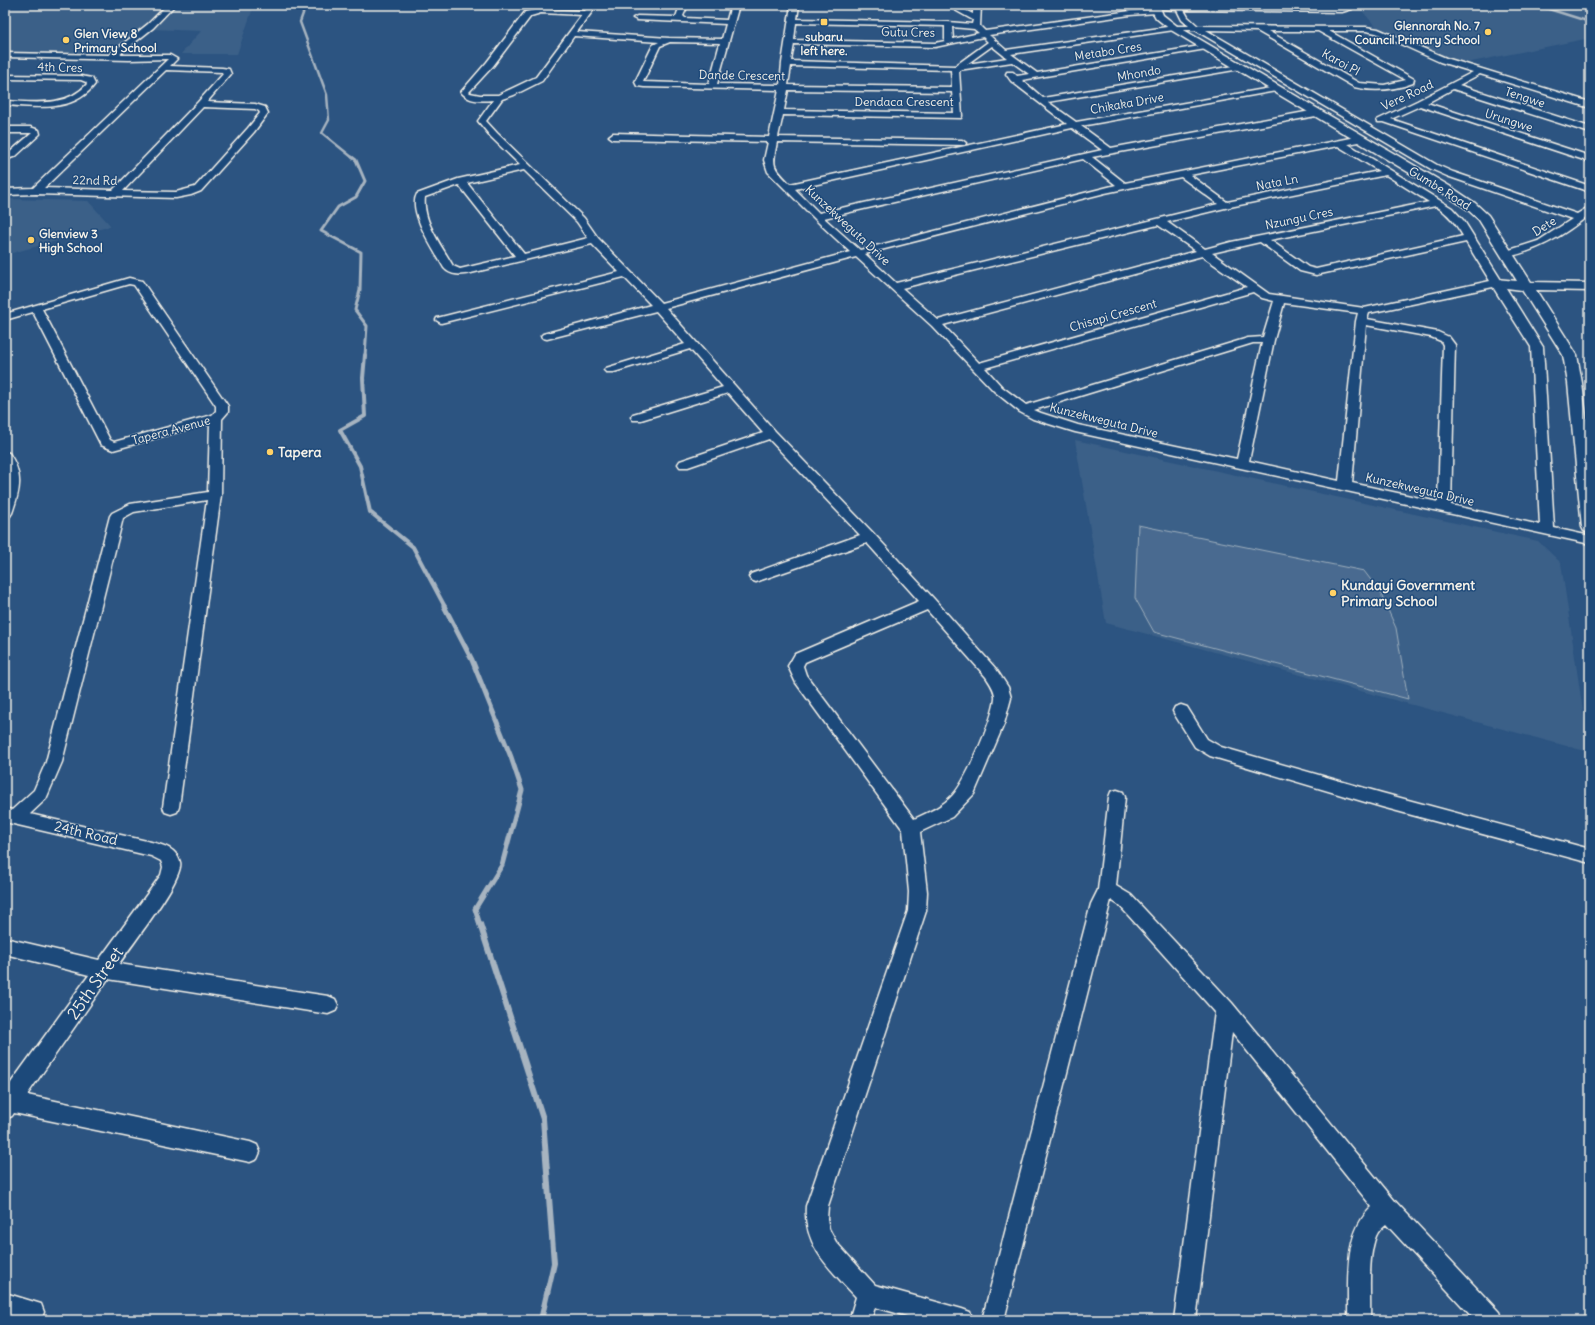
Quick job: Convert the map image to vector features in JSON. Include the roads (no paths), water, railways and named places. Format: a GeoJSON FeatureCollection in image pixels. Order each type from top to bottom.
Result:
{"type":"FeatureCollection","features":[{"type":"Feature","properties":{"kind":"street"},"geometry":{"type":"LineString","coordinates":[[112,57],[144,32],[163,15],[171,5]]}},
{"type":"Feature","properties":{"kind":"street"},"geometry":{"type":"LineString","coordinates":[[588,13],[541,11],[528,14],[490,64],[465,92],[467,96],[499,97],[511,93],[539,79],[594,5]]}},
{"type":"Feature","properties":{"kind":"street"},"geometry":{"type":"LineString","coordinates":[[683,20],[679,17],[684,5]]}},
{"type":"Feature","properties":{"kind":"street"},"geometry":{"type":"LineString","coordinates":[[712,86],[735,5]]}},
{"type":"Feature","properties":{"kind":"street","name":"Kunzekweguta Drive"},"geometry":{"type":"LineString","coordinates":[[795,5],[786,63],[784,87],[769,160],[771,170],[857,253],[896,286],[936,324],[998,389],[1024,409],[1037,416],[1075,428],[1590,540]]}},
{"type":"Feature","properties":{"kind":"street"},"geometry":{"type":"LineString","coordinates":[[950,5],[976,23],[983,35],[1004,54],[1035,74]]}},
{"type":"Feature","properties":{"kind":"street"},"geometry":{"type":"LineString","coordinates":[[976,23],[977,5]]}},
{"type":"Feature","properties":{"kind":"street"},"geometry":{"type":"LineString","coordinates":[[949,42],[983,35],[1130,13],[1155,7],[1342,10],[1348,9],[1348,5]]}},
{"type":"Feature","properties":{"kind":"street","name":"Gumbe Road"},"geometry":{"type":"LineString","coordinates":[[1155,7],[1159,16],[1174,28],[1471,206],[1484,218],[1570,355],[1575,383],[1590,527]]}},
{"type":"Feature","properties":{"kind":"street"},"geometry":{"type":"LineString","coordinates":[[1179,7],[1185,18],[1195,27],[1434,167],[1579,218]]}},
{"type":"Feature","properties":{"kind":"street"},"geometry":{"type":"LineString","coordinates":[[637,18],[730,22]]}},
{"type":"Feature","properties":{"kind":"street"},"geometry":{"type":"LineString","coordinates":[[639,26],[652,19]]}},
{"type":"Feature","properties":{"kind":"street","name":"Gutu Cres"},"geometry":{"type":"LineString","coordinates":[[790,42],[935,45],[949,42],[948,24],[793,21]]}},
{"type":"Feature","properties":{"kind":"street"},"geometry":{"type":"LineString","coordinates":[[948,24],[976,23]]}},
{"type":"Feature","properties":{"kind":"street"},"geometry":{"type":"LineString","coordinates":[[1004,54],[1174,28],[1366,29],[1378,31],[1443,60],[1590,105]]}},
{"type":"Feature","properties":{"kind":"street","name":"Karoi Pl"},"geometry":{"type":"LineString","coordinates":[[1257,28],[1357,85],[1376,88],[1401,85],[1410,81],[1410,79],[1320,29]]}},
{"type":"Feature","properties":{"kind":"street"},"geometry":{"type":"LineString","coordinates":[[613,36],[629,30]]}},
{"type":"Feature","properties":{"kind":"street"},"geometry":{"type":"LineString","coordinates":[[572,34],[613,36],[623,38],[724,41]]}},
{"type":"Feature","properties":{"kind":"street","name":"Dande Crescent"},"geometry":{"type":"LineString","coordinates":[[669,40],[657,44],[639,82],[640,84],[956,90]]}},
{"type":"Feature","properties":{"kind":"street"},"geometry":{"type":"LineString","coordinates":[[955,68],[992,43]]}},
{"type":"Feature","properties":{"kind":"street","name":"Metabo Cres"},"geometry":{"type":"LineString","coordinates":[[1014,79],[1035,74],[1206,47]]}},
{"type":"Feature","properties":{"kind":"street"},"geometry":{"type":"LineString","coordinates":[[5,55],[170,57],[174,59],[36,191]]}},
{"type":"Feature","properties":{"kind":"street"},"geometry":{"type":"LineString","coordinates":[[15,78],[43,55]]}},
{"type":"Feature","properties":{"kind":"street"},"geometry":{"type":"LineString","coordinates":[[786,63],[955,68],[1012,60]]}},
{"type":"Feature","properties":{"kind":"street"},"geometry":{"type":"LineString","coordinates":[[1000,62],[1014,79],[1041,101],[1109,151]]}},
{"type":"Feature","properties":{"kind":"street"},"geometry":{"type":"LineString","coordinates":[[116,193],[201,104],[227,74],[226,71],[165,68]]}},
{"type":"Feature","properties":{"kind":"street","name":"Dendaca Crescent"},"geometry":{"type":"LineString","coordinates":[[778,112],[958,116],[955,68]]}},
{"type":"Feature","properties":{"kind":"street","name":"Mhondo"},"geometry":{"type":"LineString","coordinates":[[1041,101],[1240,68]]}},
{"type":"Feature","properties":{"kind":"street","name":"Vere Road"},"geometry":{"type":"LineString","coordinates":[[1338,126],[1384,119],[1420,103],[1480,71]]}},
{"type":"Feature","properties":{"kind":"street","name":"4th Cres"},"geometry":{"type":"LineString","coordinates":[[5,77],[81,78],[89,80],[92,84],[68,102],[50,104],[5,103]]}},
{"type":"Feature","properties":{"kind":"street","name":"Tengwe"},"geometry":{"type":"LineString","coordinates":[[1452,86],[1590,130]]}},
{"type":"Feature","properties":{"kind":"street","name":"Chikaka Drive"},"geometry":{"type":"LineString","coordinates":[[789,187],[1075,125],[1276,89]]}},
{"type":"Feature","properties":{"kind":"street"},"geometry":{"type":"LineString","coordinates":[[499,97],[482,120],[494,135],[581,220],[594,240],[659,307],[771,434],[929,602],[991,673],[1000,687],[1003,698],[996,724],[968,789],[946,812],[911,828]]}},
{"type":"Feature","properties":{"kind":"street","name":"Urungwe"},"geometry":{"type":"LineString","coordinates":[[1420,103],[1590,158]]}},
{"type":"Feature","properties":{"kind":"street","name":"22nd Rd"},"geometry":{"type":"LineString","coordinates":[[5,192],[36,191],[184,194],[198,189],[251,130],[264,113],[262,109],[255,107],[201,104]]}},
{"type":"Feature","properties":{"kind":"street"},"geometry":{"type":"LineString","coordinates":[[818,216],[1109,151],[1316,113]]}},
{"type":"Feature","properties":{"kind":"street"},"geometry":{"type":"LineString","coordinates":[[1384,119],[1590,189]]}},
{"type":"Feature","properties":{"kind":"street"},"geometry":{"type":"LineString","coordinates":[[5,130],[30,130],[36,132],[36,134],[13,154],[5,157]]}},
{"type":"Feature","properties":{"kind":"street","name":"Chikaka Drive"},"geometry":{"type":"LineString","coordinates":[[613,136],[669,138],[774,138],[983,144]]}},
{"type":"Feature","properties":{"kind":"street"},"geometry":{"type":"LineString","coordinates":[[547,336],[857,253],[1124,186],[1182,173],[1341,144],[1360,139]]}},
{"type":"Feature","properties":{"kind":"street"},"geometry":{"type":"LineString","coordinates":[[1341,144],[1449,210],[1459,221],[1496,284],[1537,347],[1547,531]]}},
{"type":"Feature","properties":{"kind":"street"},"geometry":{"type":"LineString","coordinates":[[1086,157],[1124,186]]}},
{"type":"Feature","properties":{"kind":"street"},"geometry":{"type":"LineString","coordinates":[[526,167],[461,181],[432,190],[420,196],[418,200],[425,225],[450,268],[459,272],[470,270],[594,240]]}},
{"type":"Feature","properties":{"kind":"street","name":"Nata Ln"},"geometry":{"type":"LineString","coordinates":[[896,286],[1159,220],[1388,172]]}},
{"type":"Feature","properties":{"kind":"street"},"geometry":{"type":"LineString","coordinates":[[1182,173],[1225,205]]}},
{"type":"Feature","properties":{"kind":"street"},"geometry":{"type":"LineString","coordinates":[[461,181],[521,257]]}},
{"type":"Feature","properties":{"kind":"street","name":"Nzungu Cres"},"geometry":{"type":"LineString","coordinates":[[1262,239],[1439,203]]}},
{"type":"Feature","properties":{"kind":"street","name":"Dete"},"geometry":{"type":"LineString","coordinates":[[1507,254],[1524,251],[1542,243],[1590,209]]}},
{"type":"Feature","properties":{"kind":"street"},"geometry":{"type":"LineString","coordinates":[[1159,220],[1266,296],[1363,316],[1434,334],[1445,339],[1450,345],[1444,508]]}},
{"type":"Feature","properties":{"kind":"street","name":"Nzungu Cres"},"geometry":{"type":"LineString","coordinates":[[1262,239],[1304,269],[1316,272],[1469,238]]}},
{"type":"Feature","properties":{"kind":"street"},"geometry":{"type":"LineString","coordinates":[[936,324],[1262,239]]}},
{"type":"Feature","properties":{"kind":"street"},"geometry":{"type":"LineString","coordinates":[[441,320],[626,273]]}},
{"type":"Feature","properties":{"kind":"street","name":"Tapera Avenue"},"geometry":{"type":"LineString","coordinates":[[129,281],[138,283],[222,406],[222,412],[216,418],[113,446],[109,445],[105,442],[36,308],[116,284],[129,281]]}},
{"type":"Feature","properties":{"kind":"street"},"geometry":{"type":"LineString","coordinates":[[1363,316],[1496,284],[1590,287]]}},
{"type":"Feature","properties":{"kind":"street","name":"Chisapi Crescent"},"geometry":{"type":"LineString","coordinates":[[976,367],[1256,288]]}},
{"type":"Feature","properties":{"kind":"street"},"geometry":{"type":"LineString","coordinates":[[1242,465],[1268,340],[1280,299]]}},
{"type":"Feature","properties":{"kind":"street"},"geometry":{"type":"LineString","coordinates":[[5,317],[36,308]]}},
{"type":"Feature","properties":{"kind":"street"},"geometry":{"type":"LineString","coordinates":[[1345,486],[1363,316]]}},
{"type":"Feature","properties":{"kind":"street"},"geometry":{"type":"LineString","coordinates":[[1024,409],[1252,340],[1268,340]]}},
{"type":"Feature","properties":{"kind":"street"},"geometry":{"type":"LineString","coordinates":[[610,370],[693,345]]}},
{"type":"Feature","properties":{"kind":"street"},"geometry":{"type":"LineString","coordinates":[[637,416],[732,388]]}},
{"type":"Feature","properties":{"kind":"street"},"geometry":{"type":"LineString","coordinates":[[171,807],[214,495],[216,418]]}},
{"type":"Feature","properties":{"kind":"street"},"geometry":{"type":"LineString","coordinates":[[684,464],[771,434]]}},
{"type":"Feature","properties":{"kind":"street"},"geometry":{"type":"LineString","coordinates":[[5,456],[14,479],[14,487],[5,513]]}},
{"type":"Feature","properties":{"kind":"street"},"geometry":{"type":"LineString","coordinates":[[10,816],[40,794],[54,762],[118,516],[130,508],[214,495]]}},
{"type":"Feature","properties":{"kind":"street"},"geometry":{"type":"LineString","coordinates":[[756,577],[869,537]]}},
{"type":"Feature","properties":{"kind":"street"},"geometry":{"type":"LineString","coordinates":[[929,602],[800,658],[795,663],[795,667],[801,679],[911,828],[918,879],[917,911],[817,1206],[816,1219],[819,1232],[828,1250],[868,1294],[962,1320]]}},
{"type":"Feature","properties":{"kind":"street"},"geometry":{"type":"LineString","coordinates":[[1180,711],[1201,743],[1216,752],[1382,800],[1590,856]]}},
{"type":"Feature","properties":{"kind":"street"},"geometry":{"type":"LineString","coordinates":[[993,1320],[1100,904],[1107,890],[1117,797]]}},
{"type":"Feature","properties":{"kind":"street","name":"24th Road"},"geometry":{"type":"LineString","coordinates":[[10,816],[166,853]]}},
{"type":"Feature","properties":{"kind":"street","name":"25th Street"},"geometry":{"type":"LineString","coordinates":[[7,1104],[168,879],[172,866],[171,860],[166,853]]}},
{"type":"Feature","properties":{"kind":"street"},"geometry":{"type":"LineString","coordinates":[[1107,890],[1117,894],[1125,900],[1225,1009],[1387,1209],[1491,1320]]}},
{"type":"Feature","properties":{"kind":"street"},"geometry":{"type":"LineString","coordinates":[[5,946],[104,970],[328,1005]]}},
{"type":"Feature","properties":{"kind":"street"},"geometry":{"type":"LineString","coordinates":[[1185,1320],[1225,1009]]}},
{"type":"Feature","properties":{"kind":"street"},"geometry":{"type":"LineString","coordinates":[[7,1104],[250,1152]]}},
{"type":"Feature","properties":{"kind":"street"},"geometry":{"type":"LineString","coordinates":[[1359,1320],[1362,1251],[1365,1237],[1370,1226],[1387,1209]]}},
{"type":"Feature","properties":{"kind":"street"},"geometry":{"type":"LineString","coordinates":[[860,1320],[868,1294]]}},
{"type":"Feature","properties":{"kind":"street"},"geometry":{"type":"LineString","coordinates":[[5,1304],[33,1312]]}},
{"type":"Feature","properties":{"kind":"waterway"},"geometry":{"type":"LineString","coordinates":[[306,5],[300,22],[327,95],[329,120],[322,133],[353,158]]}},
{"type":"Feature","properties":{"kind":"waterway"},"geometry":{"type":"LineString","coordinates":[[1536,5],[1590,22]]}},
{"type":"Feature","properties":{"kind":"waterway"},"geometry":{"type":"LineString","coordinates":[[352,157],[356,160],[365,181],[356,197],[338,207],[321,231],[361,252],[360,290],[355,310],[367,326],[365,356]]}},
{"type":"Feature","properties":{"kind":"waterway"},"geometry":{"type":"LineString","coordinates":[[365,355],[363,378],[365,416],[340,430],[360,466],[370,512],[413,547],[445,607]]}},
{"type":"Feature","properties":{"kind":"waterway"},"geometry":{"type":"LineString","coordinates":[[444,606],[472,660],[511,757],[522,790],[502,865],[475,909],[480,925]]}},
{"type":"Feature","properties":{"kind":"waterway"},"geometry":{"type":"LineString","coordinates":[[480,924],[543,1119],[554,1263],[541,1320]]}},
{"type":"Feature","properties":{"kind":"place","name":"subaru left here."},"geometry":{"type":"Point","coordinates":[824,22]}},
{"type":"Feature","properties":{"kind":"place","name":"Glennorah No. 7 Council Primary School"},"geometry":{"type":"Point","coordinates":[1488,32]}},
{"type":"Feature","properties":{"kind":"place","name":"Glen View 8 Primary School"},"geometry":{"type":"Point","coordinates":[66,40]}},
{"type":"Feature","properties":{"kind":"place","name":"Glenview 3 High School"},"geometry":{"type":"Point","coordinates":[31,240]}},
{"type":"Feature","properties":{"kind":"place","name":"Tapera"},"geometry":{"type":"Point","coordinates":[270,452]}},
{"type":"Feature","properties":{"kind":"place","name":"Kundayi Government Primary School"},"geometry":{"type":"Point","coordinates":[1333,593]}}]}
